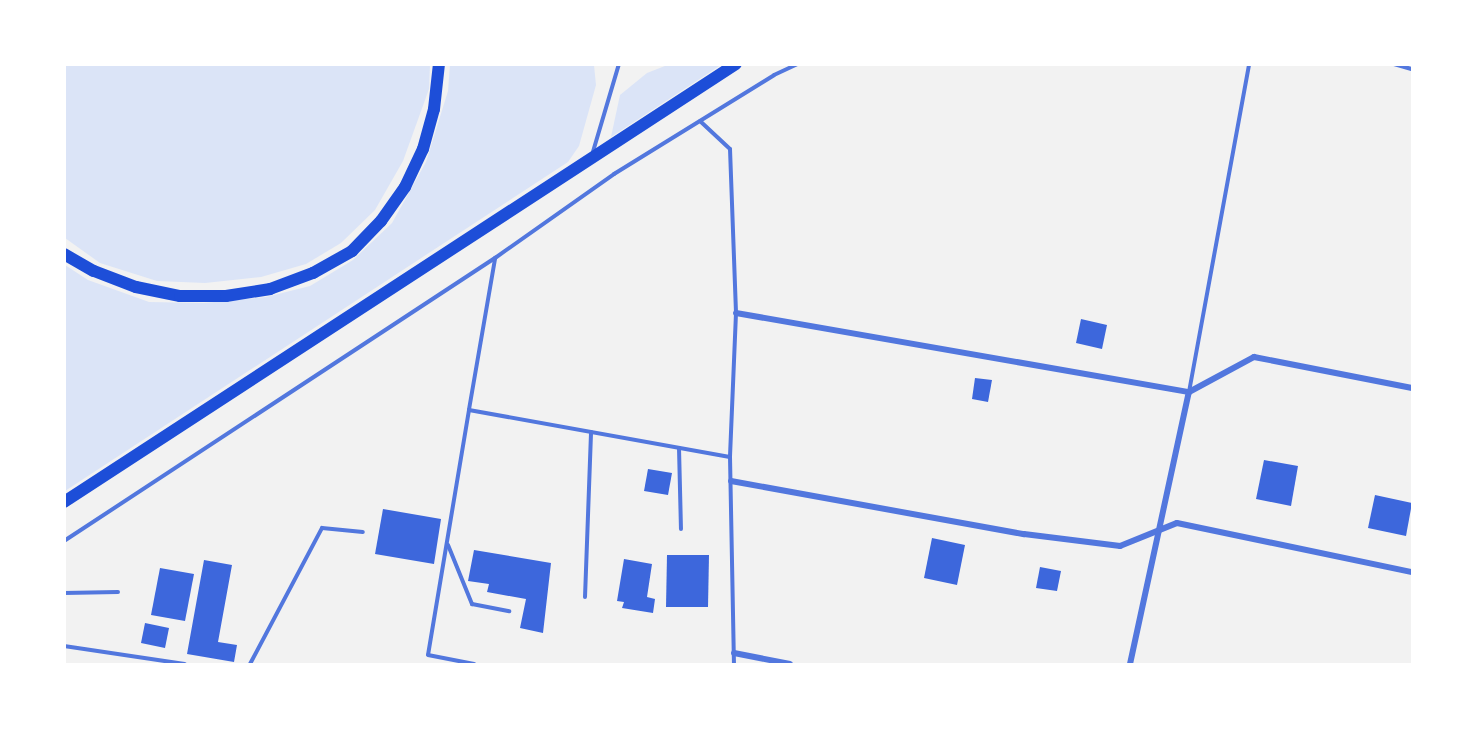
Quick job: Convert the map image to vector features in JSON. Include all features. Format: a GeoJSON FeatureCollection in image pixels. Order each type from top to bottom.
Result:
{"type":"FeatureCollection","features":[{"type":"Feature","properties":{"kind":"main road"},"geometry":{"type":"LineString","coordinates":[[64,254],[93,271],[136,287],[180,296],[237,295],[270,289],[313,273],[352,251],[381,221],[405,187],[423,149],[434,109],[439,64]]}},
{"type":"Feature","properties":{"kind":"main road"},"geometry":{"type":"LineString","coordinates":[[64,502],[591,156],[736,64]]}},
{"type":"Feature","properties":{"kind":"street"},"geometry":{"type":"LineString","coordinates":[[736,313],[1189,392],[1254,357],[1413,388]]}},
{"type":"Feature","properties":{"kind":"street"},"geometry":{"type":"LineString","coordinates":[[1130,664],[1189,392]]}},
{"type":"Feature","properties":{"kind":"street"},"geometry":{"type":"LineString","coordinates":[[731,481],[1024,534],[1120,546],[1177,523],[1413,572]]}},
{"type":"Feature","properties":{"kind":"street"},"geometry":{"type":"LineString","coordinates":[[734,653],[790,664]]}},
{"type":"Feature","properties":{"kind":"lane"},"geometry":{"type":"LineString","coordinates":[[591,156],[619,64]]}},
{"type":"Feature","properties":{"kind":"lane"},"geometry":{"type":"LineString","coordinates":[[64,541],[495,258],[614,174],[798,64]]}},
{"type":"Feature","properties":{"kind":"lane"},"geometry":{"type":"LineString","coordinates":[[1189,392],[1249,64]]}},
{"type":"Feature","properties":{"kind":"lane"},"geometry":{"type":"LineString","coordinates":[[1394,64],[1413,69]]}},
{"type":"Feature","properties":{"kind":"lane"},"geometry":{"type":"LineString","coordinates":[[700,121],[730,148],[736,313],[730,457],[734,664]]}},
{"type":"Feature","properties":{"kind":"lane"},"geometry":{"type":"LineString","coordinates":[[474,664],[428,656],[495,258]]}},
{"type":"Feature","properties":{"kind":"lane"},"geometry":{"type":"LineString","coordinates":[[469,410],[730,457]]}},
{"type":"Feature","properties":{"kind":"lane"},"geometry":{"type":"LineString","coordinates":[[585,597],[591,432]]}},
{"type":"Feature","properties":{"kind":"lane"},"geometry":{"type":"LineString","coordinates":[[680,448],[681,529]]}},
{"type":"Feature","properties":{"kind":"lane"},"geometry":{"type":"LineString","coordinates":[[250,664],[322,528],[363,532]]}},
{"type":"Feature","properties":{"kind":"lane"},"geometry":{"type":"LineString","coordinates":[[448,544],[472,604],[509,611]]}},
{"type":"Feature","properties":{"kind":"lane"},"geometry":{"type":"LineString","coordinates":[[64,593],[118,592]]}},
{"type":"Feature","properties":{"kind":"lane"},"geometry":{"type":"LineString","coordinates":[[64,646],[184,664]]}},
{"type":"Feature","properties":{"kind":"shaded area"},"geometry":{"type":"Polygon","coordinates":[[[65,64],[430,65],[429,89],[403,161],[375,210],[341,243],[306,264],[261,277],[205,283],[157,281],[100,263],[65,238],[65,64]]]}},
{"type":"Feature","properties":{"kind":"shaded area"},"geometry":{"type":"Polygon","coordinates":[[[670,64],[721,65],[611,137],[620,95],[647,73],[670,64]]]}},
{"type":"Feature","properties":{"kind":"shaded area"},"geometry":{"type":"Polygon","coordinates":[[[450,65],[594,65],[596,85],[579,146],[568,162],[65,491],[65,265],[88,280],[149,302],[204,303],[266,297],[310,286],[353,260],[392,223],[426,162],[448,91],[450,65]]]}},
{"type":"Feature","properties":{"kind":"building"},"geometry":{"type":"Polygon","coordinates":[[[1081,319],[1107,325],[1102,349],[1076,343],[1081,319]]]}},
{"type":"Feature","properties":{"kind":"building"},"geometry":{"type":"Polygon","coordinates":[[[975,378],[992,380],[988,402],[972,399],[975,378]]]}},
{"type":"Feature","properties":{"kind":"building"},"geometry":{"type":"Polygon","coordinates":[[[1264,460],[1298,466],[1291,506],[1256,499],[1264,460]]]}},
{"type":"Feature","properties":{"kind":"building"},"geometry":{"type":"Polygon","coordinates":[[[648,469],[672,473],[668,495],[644,491],[648,469]]]}},
{"type":"Feature","properties":{"kind":"building"},"geometry":{"type":"Polygon","coordinates":[[[1375,495],[1412,503],[1406,536],[1368,528],[1375,495]]]}},
{"type":"Feature","properties":{"kind":"building"},"geometry":{"type":"Polygon","coordinates":[[[383,509],[441,519],[434,564],[375,554],[383,509]]]}},
{"type":"Feature","properties":{"kind":"building"},"geometry":{"type":"Polygon","coordinates":[[[932,538],[965,545],[957,585],[924,578],[932,538]]]}},
{"type":"Feature","properties":{"kind":"building"},"geometry":{"type":"Polygon","coordinates":[[[474,550],[551,563],[543,633],[520,628],[526,599],[487,592],[489,584],[468,581],[474,550]]]}},
{"type":"Feature","properties":{"kind":"building"},"geometry":{"type":"Polygon","coordinates":[[[667,555],[709,555],[708,607],[666,607],[667,555]]]}},
{"type":"Feature","properties":{"kind":"building"},"geometry":{"type":"Polygon","coordinates":[[[624,559],[652,564],[647,597],[655,599],[653,613],[622,608],[624,602],[617,601],[624,559]]]}},
{"type":"Feature","properties":{"kind":"building"},"geometry":{"type":"Polygon","coordinates":[[[204,560],[232,565],[218,642],[237,645],[234,662],[187,654],[204,560]]]}},
{"type":"Feature","properties":{"kind":"building"},"geometry":{"type":"Polygon","coordinates":[[[1040,567],[1061,571],[1057,591],[1036,588],[1040,567]]]}},
{"type":"Feature","properties":{"kind":"building"},"geometry":{"type":"Polygon","coordinates":[[[160,568],[194,574],[185,621],[151,615],[160,568]]]}},
{"type":"Feature","properties":{"kind":"building"},"geometry":{"type":"Polygon","coordinates":[[[145,623],[169,628],[165,648],[141,643],[145,623]]]}}]}
